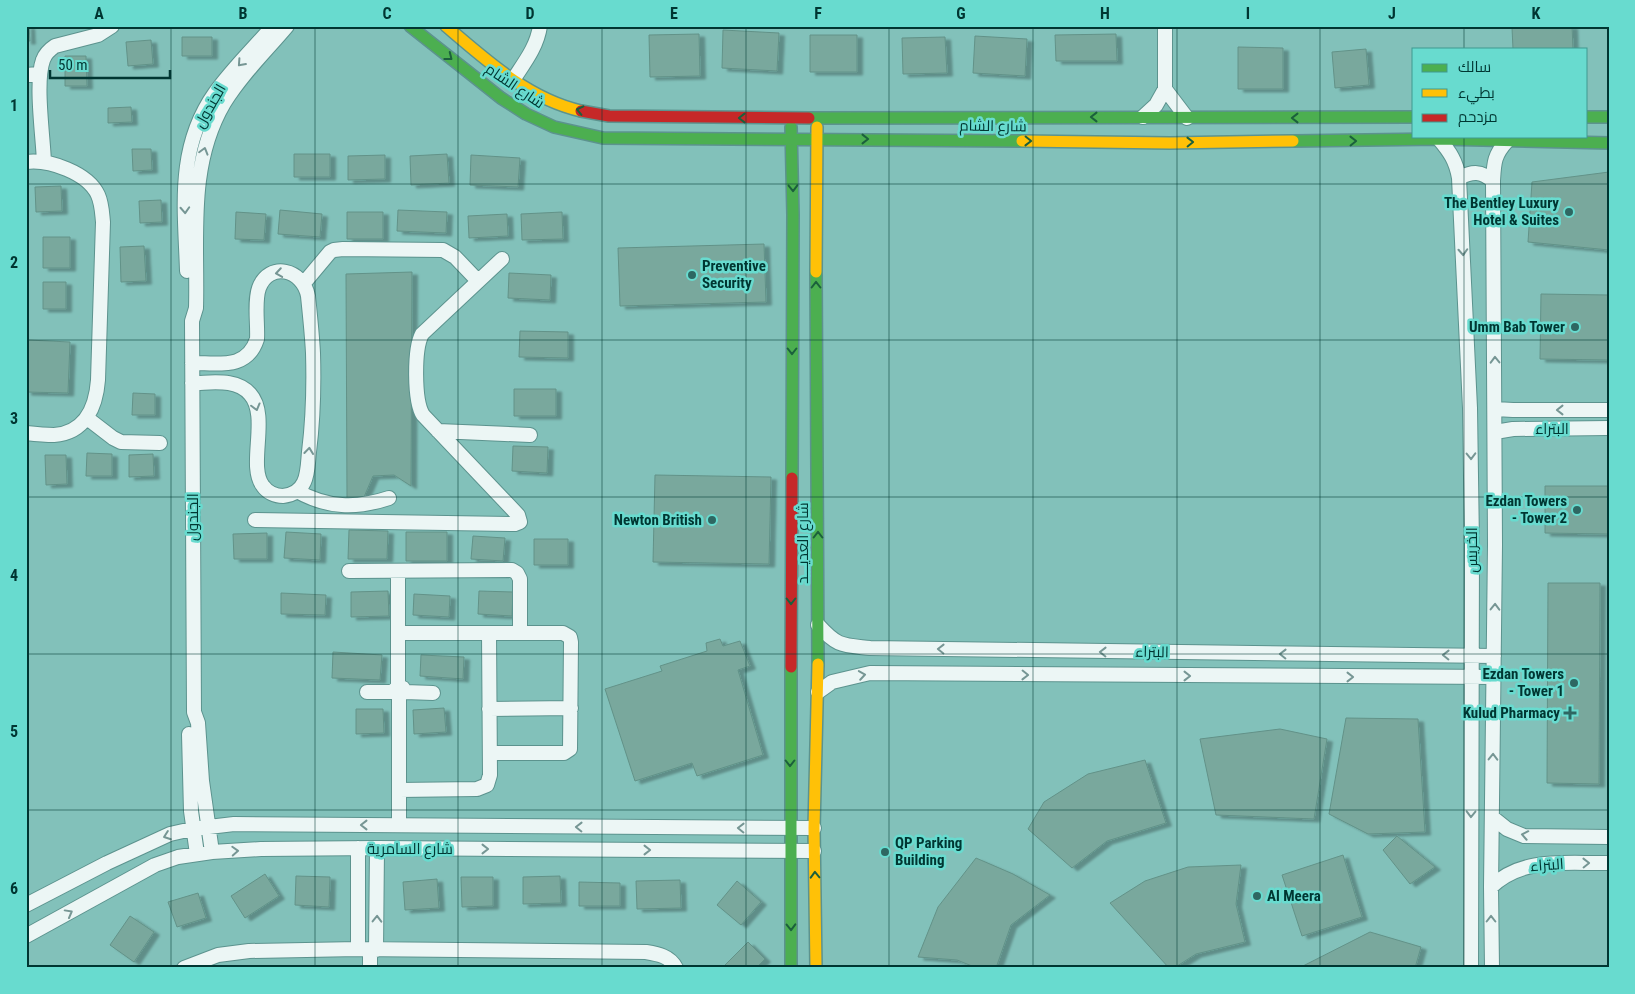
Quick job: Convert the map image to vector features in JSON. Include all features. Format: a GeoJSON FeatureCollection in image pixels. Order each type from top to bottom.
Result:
{"type":"FeatureCollection","features":[{"type":"Feature","properties":{"kind":"street"},"geometry":{"type":"LineString","coordinates":[[44,162],[33,75],[49,50],[55,46],[98,35],[112,26]]}},
{"type":"Feature","properties":{"kind":"street","name":"الجندول"},"geometry":{"type":"LineString","coordinates":[[192,321],[188,308],[184,202],[184,183],[190,146],[196,128],[214,94],[273,26]]}},
{"type":"Feature","properties":{"kind":"street","name":"الجندول"},"geometry":{"type":"LineString","coordinates":[[212,852],[202,781],[198,728],[194,712],[192,321],[196,308],[197,192],[201,164],[208,137],[225,103],[235,88],[287,26]]}},
{"type":"Feature","properties":{"kind":"street","name":"شارع الشام"},"geometry":{"type":"LineString","coordinates":[[410,26],[501,98],[526,114],[554,127],[587,136],[603,138],[656,140],[1170,143],[1438,140],[1609,143]]}},
{"type":"Feature","properties":{"kind":"street","name":"شارع الشام"},"geometry":{"type":"LineString","coordinates":[[446,26],[513,80],[548,100],[568,107],[609,116],[656,118],[1412,117]]}},
{"type":"Feature","properties":{"kind":"street"},"geometry":{"type":"LineString","coordinates":[[513,80],[532,50],[540,26]]}},
{"type":"Feature","properties":{"kind":"street"},"geometry":{"type":"LineString","coordinates":[[1143,117],[1156,105],[1165,89],[1165,26]]}},
{"type":"Feature","properties":{"kind":"street"},"geometry":{"type":"LineString","coordinates":[[1165,89],[1187,118]]}},
{"type":"Feature","properties":{"kind":"street"},"geometry":{"type":"LineString","coordinates":[[1588,117],[1609,117]]}},
{"type":"Feature","properties":{"kind":"street","name":"شارع العديـــد"},"geometry":{"type":"LineString","coordinates":[[791,118],[793,235],[791,968]]}},
{"type":"Feature","properties":{"kind":"street","name":"شارع العديـــد"},"geometry":{"type":"LineString","coordinates":[[816,968],[814,828],[818,692],[817,118]]}},
{"type":"Feature","properties":{"kind":"street","name":"الخريس"},"geometry":{"type":"LineString","coordinates":[[1438,140],[1451,154],[1457,164],[1459,178],[1470,408],[1472,544],[1471,968]]}},
{"type":"Feature","properties":{"kind":"street","name":"الخريس"},"geometry":{"type":"LineString","coordinates":[[1492,968],[1491,887],[1495,677],[1493,180],[1494,164],[1498,151],[1506,141]]}},
{"type":"Feature","properties":{"kind":"street"},"geometry":{"type":"LineString","coordinates":[[26,162],[44,162],[58,165],[88,183],[98,193],[103,222],[98,380],[93,406],[87,418],[80,426],[69,432],[54,435],[26,433]]}},
{"type":"Feature","properties":{"kind":"street"},"geometry":{"type":"LineString","coordinates":[[1459,178],[1474,172],[1486,175],[1493,180]]}},
{"type":"Feature","properties":{"kind":"street"},"geometry":{"type":"LineString","coordinates":[[304,283],[330,252],[342,249],[443,250],[455,257],[478,282]]}},
{"type":"Feature","properties":{"kind":"street"},"geometry":{"type":"LineString","coordinates":[[255,520],[518,524],[520,522],[518,515],[423,416],[418,404],[416,359],[418,341],[422,334],[502,259]]}},
{"type":"Feature","properties":{"kind":"street"},"geometry":{"type":"LineString","coordinates":[[192,363],[232,363],[246,357],[251,352],[257,339],[258,293],[263,280],[268,276],[281,272],[294,275],[304,283],[308,296],[312,332],[313,405],[306,476],[304,482],[296,491],[291,494],[278,496],[267,491],[260,480],[258,474],[258,412],[250,393],[231,383],[192,383]]}},
{"type":"Feature","properties":{"kind":"street","name":"البتراء"},"geometry":{"type":"LineString","coordinates":[[1495,409],[1609,410]]}},
{"type":"Feature","properties":{"kind":"street"},"geometry":{"type":"LineString","coordinates":[[87,418],[121,442],[160,444]]}},
{"type":"Feature","properties":{"kind":"street","name":"البتراء"},"geometry":{"type":"LineString","coordinates":[[1495,432],[1513,428],[1609,428]]}},
{"type":"Feature","properties":{"kind":"street"},"geometry":{"type":"LineString","coordinates":[[438,431],[530,435]]}},
{"type":"Feature","properties":{"kind":"street"},"geometry":{"type":"LineString","coordinates":[[296,491],[308,498],[335,505],[362,505],[388,498]]}},
{"type":"Feature","properties":{"kind":"street"},"geometry":{"type":"LineString","coordinates":[[349,571],[515,571],[520,578],[520,633]]}},
{"type":"Feature","properties":{"kind":"street"},"geometry":{"type":"LineString","coordinates":[[398,571],[400,633],[399,825]]}},
{"type":"Feature","properties":{"kind":"street","name":"البتراء"},"geometry":{"type":"LineString","coordinates":[[818,625],[829,637],[842,645],[870,648],[1494,656]]}},
{"type":"Feature","properties":{"kind":"street"},"geometry":{"type":"LineString","coordinates":[[400,633],[563,633],[570,637],[571,747],[566,752],[490,753]]}},
{"type":"Feature","properties":{"kind":"street"},"geometry":{"type":"LineString","coordinates":[[399,790],[481,789],[489,782],[489,633]]}},
{"type":"Feature","properties":{"kind":"street","name":"البتراء"},"geometry":{"type":"LineString","coordinates":[[818,692],[832,682],[870,673],[1495,677]]}},
{"type":"Feature","properties":{"kind":"street"},"geometry":{"type":"LineString","coordinates":[[367,692],[433,693]]}},
{"type":"Feature","properties":{"kind":"street"},"geometry":{"type":"LineString","coordinates":[[489,709],[571,708]]}},
{"type":"Feature","properties":{"kind":"street","name":"الجندول"},"geometry":{"type":"LineString","coordinates":[[194,712],[189,728],[192,829],[196,854]]}},
{"type":"Feature","properties":{"kind":"street","name":"البتراء"},"geometry":{"type":"LineString","coordinates":[[1492,817],[1506,829],[1524,836],[1609,837]]}},
{"type":"Feature","properties":{"kind":"street","name":"شارع السامرية"},"geometry":{"type":"LineString","coordinates":[[26,905],[107,862],[170,834],[192,829],[234,824],[814,828]]}},
{"type":"Feature","properties":{"kind":"street"},"geometry":{"type":"LineString","coordinates":[[358,848],[370,968]]}},
{"type":"Feature","properties":{"kind":"street","name":"شارع السامرية"},"geometry":{"type":"LineString","coordinates":[[26,936],[155,865],[178,857],[212,852],[358,848],[814,851]]}},
{"type":"Feature","properties":{"kind":"street"},"geometry":{"type":"LineString","coordinates":[[368,949],[377,848]]}},
{"type":"Feature","properties":{"kind":"street","name":"البتراء"},"geometry":{"type":"LineString","coordinates":[[1491,887],[1506,874],[1524,867],[1543,864],[1609,862]]}},
{"type":"Feature","properties":{"kind":"street"},"geometry":{"type":"LineString","coordinates":[[184,968],[218,955],[249,951],[368,949],[646,952],[663,955],[675,964],[676,968]]}},
{"type":"Feature","properties":{"kind":"building"},"geometry":{"type":"Polygon","coordinates":[[[26,26],[29,26],[30,41],[26,41],[26,26]]]}},
{"type":"Feature","properties":{"kind":"building"},"geometry":{"type":"Polygon","coordinates":[[[1572,26],[1573,48],[1513,48],[1512,28],[1572,26]]]}},
{"type":"Feature","properties":{"kind":"building"},"geometry":{"type":"Polygon","coordinates":[[[723,30],[779,33],[777,71],[722,68],[723,30]]]}},
{"type":"Feature","properties":{"kind":"building"},"geometry":{"type":"Polygon","coordinates":[[[699,34],[700,76],[650,77],[649,35],[699,34]]]}},
{"type":"Feature","properties":{"kind":"building"},"geometry":{"type":"Polygon","coordinates":[[[1116,34],[1117,61],[1056,61],[1055,35],[1116,34]]]}},
{"type":"Feature","properties":{"kind":"building"},"geometry":{"type":"Polygon","coordinates":[[[810,35],[857,35],[857,72],[810,72],[810,35]]]}},
{"type":"Feature","properties":{"kind":"building"},"geometry":{"type":"Polygon","coordinates":[[[975,36],[1027,39],[1025,76],[973,73],[975,36]]]}},
{"type":"Feature","properties":{"kind":"building"},"geometry":{"type":"Polygon","coordinates":[[[182,37],[212,37],[212,56],[182,56],[182,37]]]}},
{"type":"Feature","properties":{"kind":"building"},"geometry":{"type":"Polygon","coordinates":[[[945,37],[947,73],[903,74],[902,38],[945,37]]]}},
{"type":"Feature","properties":{"kind":"building"},"geometry":{"type":"Polygon","coordinates":[[[151,40],[153,64],[128,66],[126,42],[151,40]]]}},
{"type":"Feature","properties":{"kind":"building"},"geometry":{"type":"Polygon","coordinates":[[[1238,47],[1283,48],[1283,89],[1238,89],[1238,47]]]}},
{"type":"Feature","properties":{"kind":"building"},"geometry":{"type":"Polygon","coordinates":[[[1366,49],[1369,85],[1335,88],[1332,52],[1366,49]]]}},
{"type":"Feature","properties":{"kind":"building"},"geometry":{"type":"Polygon","coordinates":[[[65,56],[86,56],[87,86],[65,86],[65,56]]]}},
{"type":"Feature","properties":{"kind":"building"},"geometry":{"type":"Polygon","coordinates":[[[131,107],[132,122],[108,123],[108,108],[131,107]]]}},
{"type":"Feature","properties":{"kind":"building"},"geometry":{"type":"Polygon","coordinates":[[[132,149],[151,149],[152,170],[133,171],[132,149]]]}},
{"type":"Feature","properties":{"kind":"building"},"geometry":{"type":"Polygon","coordinates":[[[294,154],[330,154],[330,177],[294,177],[294,154]]]}},
{"type":"Feature","properties":{"kind":"building"},"geometry":{"type":"Polygon","coordinates":[[[447,154],[449,183],[411,185],[410,156],[447,154]]]}},
{"type":"Feature","properties":{"kind":"building"},"geometry":{"type":"Polygon","coordinates":[[[385,155],[385,179],[348,180],[348,156],[385,155]]]}},
{"type":"Feature","properties":{"kind":"building"},"geometry":{"type":"Polygon","coordinates":[[[471,155],[520,158],[518,187],[470,185],[471,155]]]}},
{"type":"Feature","properties":{"kind":"building","name":"The Bentley Luxury Hotel & Suites"},"geometry":{"type":"Polygon","coordinates":[[[1609,172],[1609,250],[1528,242],[1532,182],[1609,172]]]}},
{"type":"Feature","properties":{"kind":"building"},"geometry":{"type":"Polygon","coordinates":[[[61,186],[62,211],[36,212],[35,187],[61,186]]]}},
{"type":"Feature","properties":{"kind":"building"},"geometry":{"type":"Polygon","coordinates":[[[161,200],[162,222],[140,223],[139,201],[161,200]]]}},
{"type":"Feature","properties":{"kind":"building"},"geometry":{"type":"Polygon","coordinates":[[[280,210],[322,214],[320,237],[278,234],[280,210]]]}},
{"type":"Feature","properties":{"kind":"building"},"geometry":{"type":"Polygon","coordinates":[[[398,210],[447,212],[446,233],[397,231],[398,210]]]}},
{"type":"Feature","properties":{"kind":"building"},"geometry":{"type":"Polygon","coordinates":[[[236,212],[266,214],[264,240],[235,239],[236,212]]]}},
{"type":"Feature","properties":{"kind":"building"},"geometry":{"type":"Polygon","coordinates":[[[347,212],[383,212],[383,239],[347,239],[347,212]]]}},
{"type":"Feature","properties":{"kind":"building"},"geometry":{"type":"Polygon","coordinates":[[[562,212],[563,239],[522,240],[521,214],[562,212]]]}},
{"type":"Feature","properties":{"kind":"building"},"geometry":{"type":"Polygon","coordinates":[[[507,214],[508,236],[469,238],[468,216],[507,214]]]}},
{"type":"Feature","properties":{"kind":"building"},"geometry":{"type":"Polygon","coordinates":[[[43,237],[70,237],[70,268],[43,268],[43,237]]]}},
{"type":"Feature","properties":{"kind":"building","name":"Preventive Security"},"geometry":{"type":"Polygon","coordinates":[[[764,244],[766,302],[620,306],[618,248],[764,244]]]}},
{"type":"Feature","properties":{"kind":"building"},"geometry":{"type":"Polygon","coordinates":[[[144,246],[146,281],[121,282],[120,247],[144,246]]]}},
{"type":"Feature","properties":{"kind":"building"},"geometry":{"type":"Polygon","coordinates":[[[412,272],[411,486],[394,475],[373,476],[364,497],[347,499],[346,274],[412,272]]]}},
{"type":"Feature","properties":{"kind":"building"},"geometry":{"type":"Polygon","coordinates":[[[509,273],[551,275],[550,300],[508,298],[509,273]]]}},
{"type":"Feature","properties":{"kind":"building"},"geometry":{"type":"Polygon","coordinates":[[[43,282],[66,282],[66,309],[43,309],[43,282]]]}},
{"type":"Feature","properties":{"kind":"building","name":"Umm Bab Tower"},"geometry":{"type":"Polygon","coordinates":[[[1541,294],[1609,295],[1609,360],[1540,359],[1541,294]]]}},
{"type":"Feature","properties":{"kind":"building"},"geometry":{"type":"Polygon","coordinates":[[[520,331],[568,332],[568,358],[519,357],[520,331]]]}},
{"type":"Feature","properties":{"kind":"building"},"geometry":{"type":"Polygon","coordinates":[[[28,340],[70,342],[68,393],[26,392],[28,340]]]}},
{"type":"Feature","properties":{"kind":"building"},"geometry":{"type":"Polygon","coordinates":[[[514,389],[556,389],[556,416],[514,416],[514,389]]]}},
{"type":"Feature","properties":{"kind":"building"},"geometry":{"type":"Polygon","coordinates":[[[133,393],[155,394],[155,415],[132,415],[133,393]]]}},
{"type":"Feature","properties":{"kind":"building"},"geometry":{"type":"Polygon","coordinates":[[[513,446],[548,447],[547,473],[512,471],[513,446]]]}},
{"type":"Feature","properties":{"kind":"building"},"geometry":{"type":"Polygon","coordinates":[[[87,453],[112,454],[112,476],[86,476],[87,453]]]}},
{"type":"Feature","properties":{"kind":"building"},"geometry":{"type":"Polygon","coordinates":[[[153,454],[154,476],[129,477],[129,455],[153,454]]]}},
{"type":"Feature","properties":{"kind":"building"},"geometry":{"type":"Polygon","coordinates":[[[45,455],[66,455],[67,484],[46,485],[45,455]]]}},
{"type":"Feature","properties":{"kind":"building","name":"Newton British"},"geometry":{"type":"Polygon","coordinates":[[[655,475],[771,477],[769,564],[653,562],[655,475]]]}},
{"type":"Feature","properties":{"kind":"building","name":"Ezdan Towers - Tower 2"},"geometry":{"type":"Polygon","coordinates":[[[1545,486],[1609,486],[1609,534],[1545,533],[1545,486]]]}},
{"type":"Feature","properties":{"kind":"building"},"geometry":{"type":"Polygon","coordinates":[[[349,530],[388,531],[387,559],[348,559],[349,530]]]}},
{"type":"Feature","properties":{"kind":"building"},"geometry":{"type":"Polygon","coordinates":[[[286,532],[321,534],[320,560],[284,558],[286,532]]]}},
{"type":"Feature","properties":{"kind":"building"},"geometry":{"type":"Polygon","coordinates":[[[406,532],[447,532],[447,561],[406,561],[406,532]]]}},
{"type":"Feature","properties":{"kind":"building"},"geometry":{"type":"Polygon","coordinates":[[[267,533],[267,559],[234,559],[233,534],[267,533]]]}},
{"type":"Feature","properties":{"kind":"building"},"geometry":{"type":"Polygon","coordinates":[[[473,536],[505,538],[503,561],[471,559],[473,536]]]}},
{"type":"Feature","properties":{"kind":"building"},"geometry":{"type":"Polygon","coordinates":[[[534,539],[568,539],[568,565],[534,565],[534,539]]]}},
{"type":"Feature","properties":{"kind":"building","name":"Ezdan Towers - Tower 1"},"geometry":{"type":"Polygon","coordinates":[[[1548,583],[1600,583],[1599,784],[1547,783],[1548,583]]]}},
{"type":"Feature","properties":{"kind":"building"},"geometry":{"type":"Polygon","coordinates":[[[388,591],[389,616],[351,617],[351,592],[388,591]]]}},
{"type":"Feature","properties":{"kind":"building"},"geometry":{"type":"Polygon","coordinates":[[[479,591],[513,592],[512,616],[478,614],[479,591]]]}},
{"type":"Feature","properties":{"kind":"building"},"geometry":{"type":"Polygon","coordinates":[[[281,593],[326,595],[325,615],[281,614],[281,593]]]}},
{"type":"Feature","properties":{"kind":"building"},"geometry":{"type":"Polygon","coordinates":[[[414,594],[450,596],[449,617],[413,615],[414,594]]]}},
{"type":"Feature","properties":{"kind":"building"},"geometry":{"type":"Polygon","coordinates":[[[720,639],[723,646],[740,641],[750,666],[738,670],[763,755],[697,776],[692,763],[635,781],[605,689],[662,671],[660,666],[707,651],[706,643],[720,639]]]}},
{"type":"Feature","properties":{"kind":"building"},"geometry":{"type":"Polygon","coordinates":[[[333,652],[382,655],[380,680],[332,678],[333,652]]]}},
{"type":"Feature","properties":{"kind":"building"},"geometry":{"type":"Polygon","coordinates":[[[421,655],[464,657],[463,679],[420,676],[421,655]]]}},
{"type":"Feature","properties":{"kind":"building"},"geometry":{"type":"Polygon","coordinates":[[[444,708],[446,732],[414,734],[413,710],[444,708]]]}},
{"type":"Feature","properties":{"kind":"building"},"geometry":{"type":"Polygon","coordinates":[[[356,709],[383,709],[384,733],[356,734],[356,709]]]}},
{"type":"Feature","properties":{"kind":"building"},"geometry":{"type":"Polygon","coordinates":[[[1346,718],[1418,719],[1425,832],[1368,834],[1329,814],[1346,718]]]}},
{"type":"Feature","properties":{"kind":"building"},"geometry":{"type":"Polygon","coordinates":[[[1280,729],[1327,739],[1314,819],[1216,815],[1200,739],[1280,729]]]}},
{"type":"Feature","properties":{"kind":"building"},"geometry":{"type":"Polygon","coordinates":[[[1145,760],[1166,823],[1107,841],[1072,868],[1028,829],[1044,802],[1088,774],[1145,760]]]}},
{"type":"Feature","properties":{"kind":"building"},"geometry":{"type":"Polygon","coordinates":[[[1397,836],[1435,867],[1410,884],[1383,850],[1397,836]]]}},
{"type":"Feature","properties":{"kind":"building"},"geometry":{"type":"Polygon","coordinates":[[[1343,855],[1362,917],[1302,936],[1282,875],[1343,855]]]}},
{"type":"Feature","properties":{"kind":"building"},"geometry":{"type":"Polygon","coordinates":[[[976,858],[1013,874],[1050,895],[1011,925],[996,968],[977,968],[957,960],[918,957],[938,907],[976,858]]]}},
{"type":"Feature","properties":{"kind":"building"},"geometry":{"type":"Polygon","coordinates":[[[1241,865],[1236,904],[1245,942],[1196,954],[1174,968],[1169,968],[1110,903],[1145,881],[1188,867],[1241,865]]]}},
{"type":"Feature","properties":{"kind":"building"},"geometry":{"type":"Polygon","coordinates":[[[265,874],[279,896],[245,918],[231,896],[265,874]]]}},
{"type":"Feature","properties":{"kind":"building"},"geometry":{"type":"Polygon","coordinates":[[[296,876],[330,877],[329,907],[295,905],[296,876]]]}},
{"type":"Feature","properties":{"kind":"building"},"geometry":{"type":"Polygon","coordinates":[[[560,876],[561,903],[523,904],[523,877],[560,876]]]}},
{"type":"Feature","properties":{"kind":"building"},"geometry":{"type":"Polygon","coordinates":[[[461,877],[493,877],[493,906],[462,907],[461,877]]]}},
{"type":"Feature","properties":{"kind":"building"},"geometry":{"type":"Polygon","coordinates":[[[437,879],[439,908],[405,910],[403,882],[437,879]]]}},
{"type":"Feature","properties":{"kind":"building"},"geometry":{"type":"Polygon","coordinates":[[[680,880],[681,908],[637,909],[636,881],[680,880]]]}},
{"type":"Feature","properties":{"kind":"building"},"geometry":{"type":"Polygon","coordinates":[[[737,881],[761,902],[741,925],[717,905],[737,881]]]}},
{"type":"Feature","properties":{"kind":"building"},"geometry":{"type":"Polygon","coordinates":[[[579,882],[620,883],[620,906],[579,906],[579,882]]]}},
{"type":"Feature","properties":{"kind":"building"},"geometry":{"type":"Polygon","coordinates":[[[198,893],[206,918],[177,927],[168,902],[198,893]]]}},
{"type":"Feature","properties":{"kind":"building"},"geometry":{"type":"Polygon","coordinates":[[[130,916],[154,932],[134,962],[110,945],[130,916]]]}},
{"type":"Feature","properties":{"kind":"building"},"geometry":{"type":"Polygon","coordinates":[[[1370,932],[1421,947],[1415,968],[1299,968],[1370,932]]]}},
{"type":"Feature","properties":{"kind":"building"},"geometry":{"type":"Polygon","coordinates":[[[748,942],[765,959],[756,968],[722,968],[748,942]]]}},
{"type":"Feature","properties":{"kind":"traffic: fast"},"geometry":{"type":"LineString","coordinates":[[410,26],[501,98],[526,114],[554,127],[603,138],[1022,141]]}},
{"type":"Feature","properties":{"kind":"traffic: fast"},"geometry":{"type":"LineString","coordinates":[[809,118],[1412,117]]}},
{"type":"Feature","properties":{"kind":"traffic: fast"},"geometry":{"type":"LineString","coordinates":[[1588,117],[1609,117]]}},
{"type":"Feature","properties":{"kind":"traffic: fast"},"geometry":{"type":"LineString","coordinates":[[791,127],[793,215],[792,478]]}},
{"type":"Feature","properties":{"kind":"traffic: fast"},"geometry":{"type":"LineString","coordinates":[[1293,141],[1439,139],[1609,143]]}},
{"type":"Feature","properties":{"kind":"traffic: fast"},"geometry":{"type":"LineString","coordinates":[[816,272],[818,664]]}},
{"type":"Feature","properties":{"kind":"traffic: fast"},"geometry":{"type":"LineString","coordinates":[[791,667],[791,968]]}},
{"type":"Feature","properties":{"kind":"traffic: slow"},"geometry":{"type":"LineString","coordinates":[[446,26],[492,65],[526,88],[562,105],[581,111]]}},
{"type":"Feature","properties":{"kind":"traffic: slow"},"geometry":{"type":"LineString","coordinates":[[816,272],[817,127]]}},
{"type":"Feature","properties":{"kind":"traffic: slow"},"geometry":{"type":"LineString","coordinates":[[1022,141],[1170,143],[1293,141]]}},
{"type":"Feature","properties":{"kind":"traffic: slow"},"geometry":{"type":"LineString","coordinates":[[816,968],[814,828],[818,664]]}},
{"type":"Feature","properties":{"kind":"traffic: jam"},"geometry":{"type":"LineString","coordinates":[[581,111],[609,116],[809,118]]}},
{"type":"Feature","properties":{"kind":"traffic: jam"},"geometry":{"type":"LineString","coordinates":[[791,667],[792,478]]}},
{"type":"Feature","properties":{"kind":"place","name":"The Bentley Luxury Hotel & Suites"},"geometry":{"type":"Point","coordinates":[1569,212]}},
{"type":"Feature","properties":{"kind":"place","name":"Preventive Security"},"geometry":{"type":"Point","coordinates":[692,275]}},
{"type":"Feature","properties":{"kind":"place","name":"Umm Bab Tower"},"geometry":{"type":"Point","coordinates":[1575,327]}},
{"type":"Feature","properties":{"kind":"place","name":"Ezdan Towers - Tower 2"},"geometry":{"type":"Point","coordinates":[1577,510]}},
{"type":"Feature","properties":{"kind":"place","name":"Newton British"},"geometry":{"type":"Point","coordinates":[712,520]}},
{"type":"Feature","properties":{"kind":"place","name":"Ezdan Towers - Tower 1"},"geometry":{"type":"Point","coordinates":[1574,683]}},
{"type":"Feature","properties":{"kind":"place","name":"Kulud Pharmacy"},"geometry":{"type":"Point","coordinates":[1570,713]}},
{"type":"Feature","properties":{"kind":"place","name":"QP Parking Building"},"geometry":{"type":"Point","coordinates":[885,852]}},
{"type":"Feature","properties":{"kind":"place","name":"Al Meera"},"geometry":{"type":"Point","coordinates":[1257,896]}}]}
